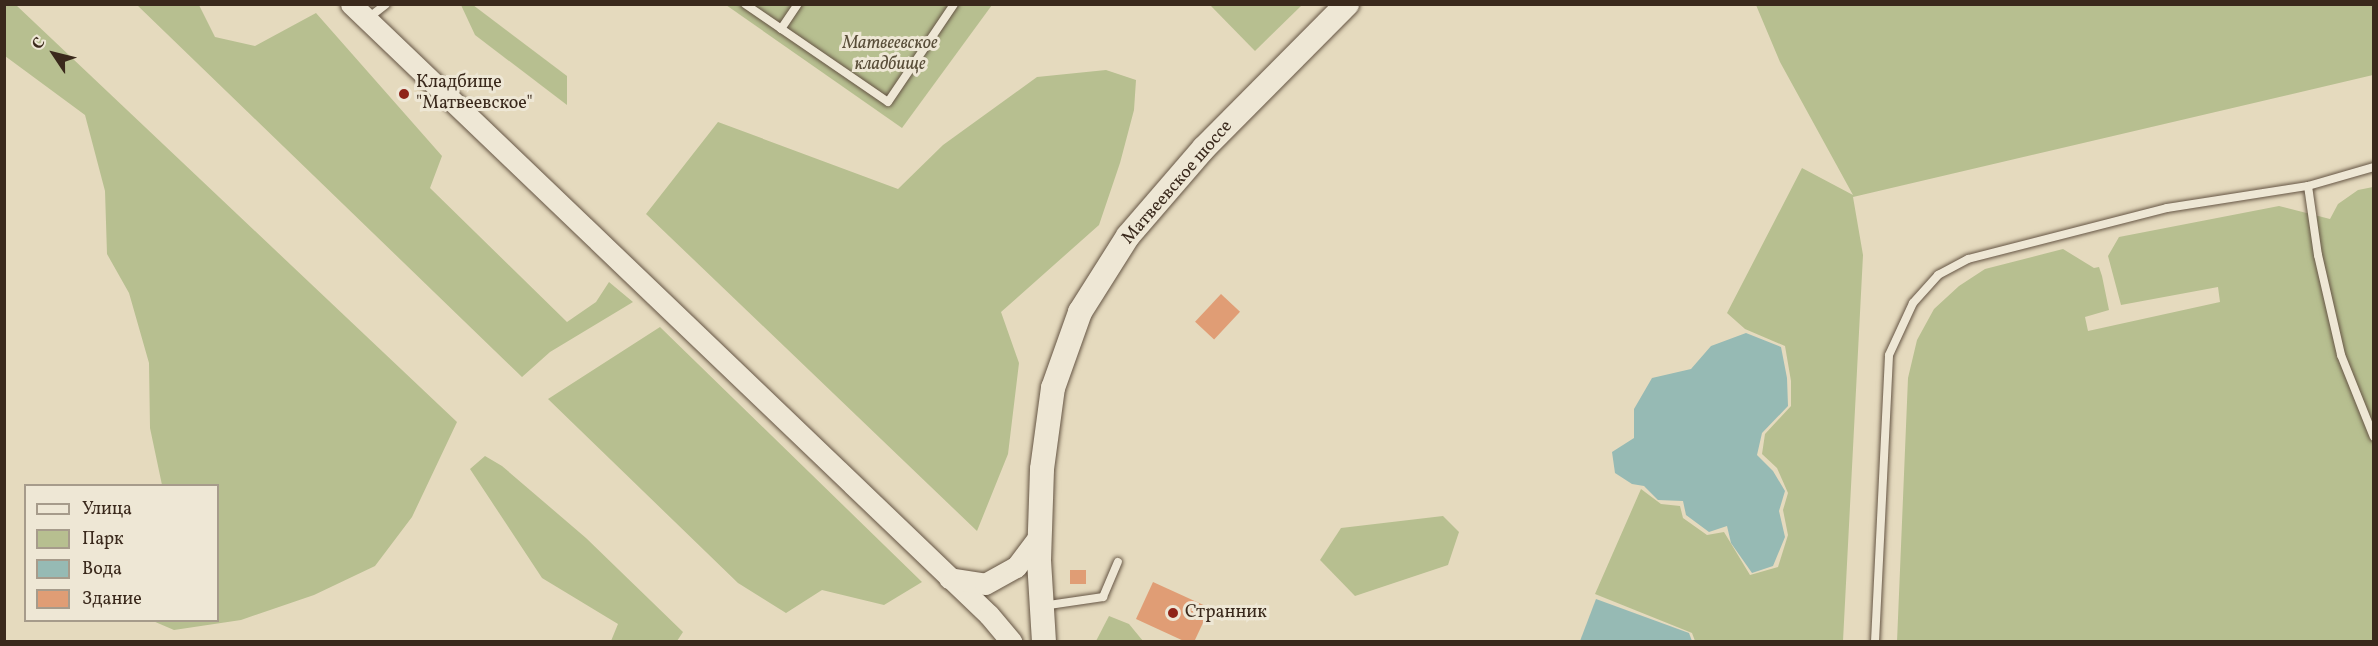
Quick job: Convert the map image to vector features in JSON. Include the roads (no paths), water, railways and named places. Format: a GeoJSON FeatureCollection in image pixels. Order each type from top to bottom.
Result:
{"type":"FeatureCollection","features":[{"type":"Feature","properties":{"kind":"main road","name":"Матвеевское шоссе"},"geometry":{"type":"LineString","coordinates":[[1044,642],[1039,536],[1042,470],[1053,388],[1080,312],[1128,236],[1204,148],[1347,4]]}},
{"type":"Feature","properties":{"kind":"street"},"geometry":{"type":"LineString","coordinates":[[351,4],[949,578],[1012,642]]}},
{"type":"Feature","properties":{"kind":"street"},"geometry":{"type":"LineString","coordinates":[[949,578],[985,584],[1016,567],[1039,536]]}},
{"type":"Feature","properties":{"kind":"lane"},"geometry":{"type":"LineString","coordinates":[[367,20],[386,4]]}},
{"type":"Feature","properties":{"kind":"lane"},"geometry":{"type":"LineString","coordinates":[[745,4],[888,102],[954,4]]}},
{"type":"Feature","properties":{"kind":"lane"},"geometry":{"type":"LineString","coordinates":[[781,29],[798,4]]}},
{"type":"Feature","properties":{"kind":"lane"},"geometry":{"type":"LineString","coordinates":[[1875,642],[1889,355],[1913,303],[1938,275],[1968,259],[2167,207],[2308,186],[2373,167]]}},
{"type":"Feature","properties":{"kind":"lane"},"geometry":{"type":"LineString","coordinates":[[2308,186],[2318,255],[2341,355],[2373,437]]}},
{"type":"Feature","properties":{"kind":"lane"},"geometry":{"type":"LineString","coordinates":[[1042,606],[1102,597],[1118,562]]}},
{"type":"Feature","properties":{"kind":"water"},"geometry":{"type":"Polygon","coordinates":[[[1746,333],[1781,347],[1787,378],[1788,406],[1762,433],[1757,455],[1773,471],[1785,491],[1779,511],[1785,537],[1773,566],[1752,573],[1731,543],[1727,526],[1709,532],[1686,515],[1683,501],[1658,500],[1644,486],[1632,484],[1615,473],[1612,452],[1634,438],[1634,409],[1652,378],[1691,369],[1711,346],[1746,333]]]}},
{"type":"Feature","properties":{"kind":"water"},"geometry":{"type":"Polygon","coordinates":[[[1596,599],[1689,633],[1692,641],[1580,641],[1596,599]]]}},
{"type":"Feature","properties":{"kind":"place","name":"Кладбище \"Матвеевское\""},"geometry":{"type":"Point","coordinates":[404,94]}},
{"type":"Feature","properties":{"kind":"place","name":"Странник"},"geometry":{"type":"Point","coordinates":[1173,613]}},
{"type":"Feature","properties":{"kind":"park label","name":"Матвеевское кладбище"},"geometry":{"type":"Point","coordinates":[890,55]}}]}
